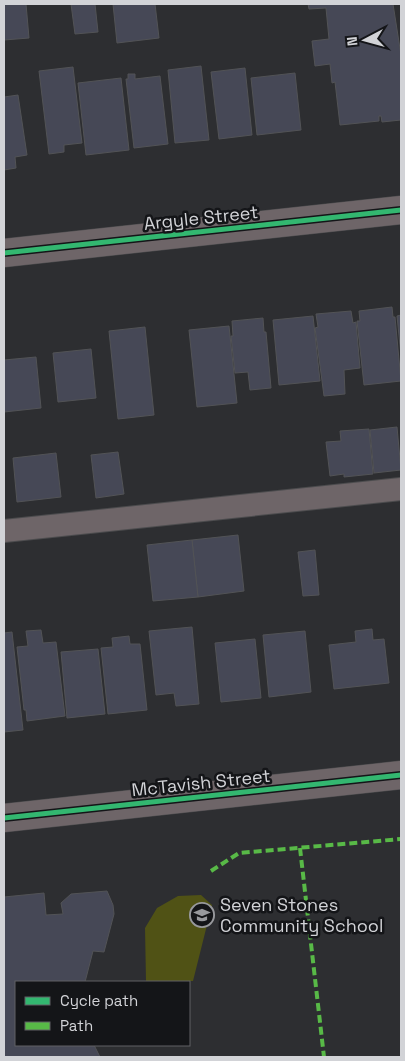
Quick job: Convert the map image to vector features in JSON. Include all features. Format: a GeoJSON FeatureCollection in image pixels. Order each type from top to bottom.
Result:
{"type":"FeatureCollection","features":[{"type":"Feature","properties":{"kind":"street","name":"Argyle Street"},"geometry":{"type":"LineString","coordinates":[[4,252],[401,210]]}},
{"type":"Feature","properties":{"kind":"street","name":"McTavish Street"},"geometry":{"type":"LineString","coordinates":[[4,818],[401,775]]}},
{"type":"Feature","properties":{"kind":"lane"},"geometry":{"type":"LineString","coordinates":[[4,531],[401,489]]}},
{"type":"Feature","properties":{"kind":"shaded area"},"geometry":{"type":"Polygon","coordinates":[[[201,895],[212,905],[193,981],[146,981],[145,928],[157,908],[178,896],[201,895]]]}},
{"type":"Feature","properties":{"kind":"building"},"geometry":{"type":"Polygon","coordinates":[[[4,4],[26,4],[29,38],[4,40],[4,4]]]}},
{"type":"Feature","properties":{"kind":"building"},"geometry":{"type":"Polygon","coordinates":[[[71,4],[95,4],[98,32],[75,34],[71,4]]]}},
{"type":"Feature","properties":{"kind":"building"},"geometry":{"type":"Polygon","coordinates":[[[113,4],[155,4],[159,38],[117,43],[113,4]]]}},
{"type":"Feature","properties":{"kind":"building"},"geometry":{"type":"Polygon","coordinates":[[[308,4],[393,4],[401,55],[401,120],[382,122],[381,116],[379,116],[379,121],[340,125],[335,82],[332,83],[330,64],[315,66],[312,41],[329,39],[326,8],[309,9],[308,4]]]}},
{"type":"Feature","properties":{"kind":"building"},"geometry":{"type":"Polygon","coordinates":[[[201,66],[209,140],[175,143],[168,70],[201,66]]]}},
{"type":"Feature","properties":{"kind":"building"},"geometry":{"type":"Polygon","coordinates":[[[73,67],[82,143],[64,145],[64,152],[49,154],[39,71],[73,67]]]}},
{"type":"Feature","properties":{"kind":"building"},"geometry":{"type":"Polygon","coordinates":[[[245,68],[252,135],[219,139],[211,72],[245,68]]]}},
{"type":"Feature","properties":{"kind":"building"},"geometry":{"type":"Polygon","coordinates":[[[295,73],[301,130],[257,135],[251,78],[295,73]]]}},
{"type":"Feature","properties":{"kind":"building"},"geometry":{"type":"Polygon","coordinates":[[[128,74],[135,74],[135,79],[160,76],[168,144],[134,148],[126,79],[128,79],[128,74]]]}},
{"type":"Feature","properties":{"kind":"building"},"geometry":{"type":"Polygon","coordinates":[[[121,78],[129,150],[86,155],[78,83],[121,78]]]}},
{"type":"Feature","properties":{"kind":"building"},"geometry":{"type":"Polygon","coordinates":[[[18,95],[27,155],[15,157],[16,168],[4,170],[4,97],[18,95]]]}},
{"type":"Feature","properties":{"kind":"building"},"geometry":{"type":"Polygon","coordinates":[[[392,307],[393,317],[395,317],[401,381],[364,385],[357,321],[360,321],[359,311],[392,307]]]}},
{"type":"Feature","properties":{"kind":"building"},"geometry":{"type":"Polygon","coordinates":[[[351,311],[353,323],[356,322],[360,368],[344,370],[345,394],[324,396],[315,328],[318,327],[316,314],[351,311]]]}},
{"type":"Feature","properties":{"kind":"building"},"geometry":{"type":"Polygon","coordinates":[[[401,315],[401,355],[397,316],[401,315]]]}},
{"type":"Feature","properties":{"kind":"building"},"geometry":{"type":"Polygon","coordinates":[[[313,316],[320,381],[279,385],[273,320],[313,316]]]}},
{"type":"Feature","properties":{"kind":"building"},"geometry":{"type":"Polygon","coordinates":[[[263,318],[271,388],[250,390],[248,372],[235,373],[231,336],[233,336],[232,321],[263,318]]]}},
{"type":"Feature","properties":{"kind":"building"},"geometry":{"type":"Polygon","coordinates":[[[229,326],[237,403],[197,407],[189,330],[229,326]]]}},
{"type":"Feature","properties":{"kind":"building"},"geometry":{"type":"Polygon","coordinates":[[[145,327],[154,415],[118,419],[109,331],[145,327]]]}},
{"type":"Feature","properties":{"kind":"building"},"geometry":{"type":"Polygon","coordinates":[[[91,349],[96,398],[58,402],[53,353],[91,349]]]}},
{"type":"Feature","properties":{"kind":"building"},"geometry":{"type":"Polygon","coordinates":[[[36,357],[41,408],[4,412],[4,360],[36,357]]]}},
{"type":"Feature","properties":{"kind":"building"},"geometry":{"type":"Polygon","coordinates":[[[397,427],[401,470],[374,473],[370,430],[397,427]]]}},
{"type":"Feature","properties":{"kind":"building"},"geometry":{"type":"Polygon","coordinates":[[[369,429],[373,474],[344,477],[344,474],[330,476],[326,442],[341,441],[340,431],[369,429]]]}},
{"type":"Feature","properties":{"kind":"building"},"geometry":{"type":"Polygon","coordinates":[[[118,452],[124,494],[96,498],[91,455],[118,452]]]}},
{"type":"Feature","properties":{"kind":"building"},"geometry":{"type":"Polygon","coordinates":[[[56,453],[61,497],[17,502],[13,458],[56,453]]]}},
{"type":"Feature","properties":{"kind":"building"},"geometry":{"type":"Polygon","coordinates":[[[238,535],[244,591],[198,597],[192,540],[238,535]]]}},
{"type":"Feature","properties":{"kind":"building"},"geometry":{"type":"Polygon","coordinates":[[[192,540],[198,597],[153,601],[147,545],[192,540]]]}},
{"type":"Feature","properties":{"kind":"building"},"geometry":{"type":"Polygon","coordinates":[[[315,550],[319,595],[303,596],[298,552],[315,550]]]}},
{"type":"Feature","properties":{"kind":"building"},"geometry":{"type":"Polygon","coordinates":[[[192,627],[199,704],[176,706],[174,693],[156,695],[149,631],[192,627]]]}},
{"type":"Feature","properties":{"kind":"building"},"geometry":{"type":"Polygon","coordinates":[[[372,629],[373,640],[384,639],[389,683],[334,689],[329,645],[356,642],[355,631],[372,629]]]}},
{"type":"Feature","properties":{"kind":"building"},"geometry":{"type":"Polygon","coordinates":[[[41,630],[43,643],[56,642],[65,716],[27,721],[17,647],[28,646],[26,631],[41,630]]]}},
{"type":"Feature","properties":{"kind":"building"},"geometry":{"type":"Polygon","coordinates":[[[305,631],[311,692],[269,697],[263,635],[305,631]]]}},
{"type":"Feature","properties":{"kind":"building"},"geometry":{"type":"Polygon","coordinates":[[[12,632],[23,730],[4,732],[4,633],[12,632]]]}},
{"type":"Feature","properties":{"kind":"building"},"geometry":{"type":"Polygon","coordinates":[[[129,636],[130,644],[140,644],[147,710],[108,714],[101,648],[113,647],[112,638],[129,636]]]}},
{"type":"Feature","properties":{"kind":"building"},"geometry":{"type":"Polygon","coordinates":[[[255,639],[261,698],[221,702],[215,643],[255,639]]]}},
{"type":"Feature","properties":{"kind":"building"},"geometry":{"type":"Polygon","coordinates":[[[98,649],[105,714],[67,718],[61,652],[98,649]]]}},
{"type":"Feature","properties":{"kind":"building"},"geometry":{"type":"Polygon","coordinates":[[[107,891],[113,905],[114,914],[104,952],[93,951],[85,981],[15,981],[15,1046],[94,1046],[100,1057],[4,1057],[4,897],[44,893],[46,915],[63,914],[61,903],[71,894],[107,891]]]}},
{"type":"Feature","properties":{"kind":"marked path"},"geometry":{"type":"LineString","coordinates":[[211,871],[239,853],[401,839]]}},
{"type":"Feature","properties":{"kind":"marked path"},"geometry":{"type":"LineString","coordinates":[[300,848],[324,1057]]}},
{"type":"Feature","properties":{"kind":"cycle path"},"geometry":{"type":"LineString","coordinates":[[4,253],[401,210]]}},
{"type":"Feature","properties":{"kind":"cycle path"},"geometry":{"type":"LineString","coordinates":[[4,818],[401,775]]}},
{"type":"Feature","properties":{"kind":"place","name":"Seven Stones Community School"},"geometry":{"type":"Point","coordinates":[202,915]}}]}
